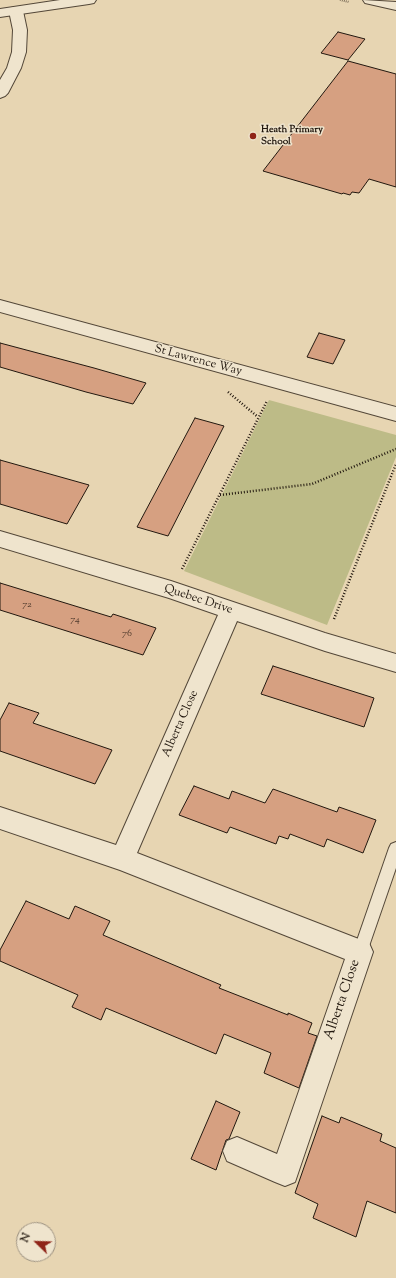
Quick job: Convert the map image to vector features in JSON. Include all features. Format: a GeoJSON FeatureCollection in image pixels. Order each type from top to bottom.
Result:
{"type":"FeatureCollection","features":[{"type":"Feature","properties":{"kind":"street"},"geometry":{"type":"LineString","coordinates":[[0,13],[89,0]]}},
{"type":"Feature","properties":{"kind":"street"},"geometry":{"type":"LineString","coordinates":[[370,0],[396,6]]}},
{"type":"Feature","properties":{"kind":"street"},"geometry":{"type":"LineString","coordinates":[[0,93],[14,68],[19,52],[20,30],[16,11]]}},
{"type":"Feature","properties":{"kind":"street","name":"St Lawrence Way"},"geometry":{"type":"LineString","coordinates":[[0,306],[396,414]]}},
{"type":"Feature","properties":{"kind":"street","name":"Quebec Drive"},"geometry":{"type":"LineString","coordinates":[[0,540],[171,590],[325,642],[396,663]]}},
{"type":"Feature","properties":{"kind":"street","name":"Alberta Close"},"geometry":{"type":"LineString","coordinates":[[122,859],[231,610]]}},
{"type":"Feature","properties":{"kind":"street","name":"Alberta Close"},"geometry":{"type":"LineString","coordinates":[[0,818],[122,859],[360,952],[285,1172],[237,1151]]}},
{"type":"Feature","properties":{"kind":"lane"},"geometry":{"type":"LineString","coordinates":[[360,952],[396,848]]}},
{"type":"Feature","properties":{"kind":"path"},"geometry":{"type":"LineString","coordinates":[[171,590],[276,382]]}},
{"type":"Feature","properties":{"kind":"path"},"geometry":{"type":"LineString","coordinates":[[220,495],[312,484],[396,449]]}},
{"type":"Feature","properties":{"kind":"path"},"geometry":{"type":"LineString","coordinates":[[325,642],[396,464]]}},
{"type":"Feature","properties":{"kind":"shaded area"},"geometry":{"type":"Polygon","coordinates":[[[269,400],[396,435],[396,457],[327,625],[184,571],[269,400]]]}},
{"type":"Feature","properties":{"kind":"building"},"geometry":{"type":"Polygon","coordinates":[[[338,32],[365,39],[348,60],[321,53],[338,32]]]}},
{"type":"Feature","properties":{"kind":"building"},"geometry":{"type":"Polygon","coordinates":[[[348,61],[396,74],[396,187],[369,179],[359,193],[352,192],[350,195],[263,171],[348,61]]]}},
{"type":"Feature","properties":{"kind":"building"},"geometry":{"type":"Polygon","coordinates":[[[319,333],[345,340],[333,364],[307,357],[319,333]]]}},
{"type":"Feature","properties":{"kind":"building"},"geometry":{"type":"Polygon","coordinates":[[[0,343],[146,383],[133,404],[86,392],[0,367],[0,343]]]}},
{"type":"Feature","properties":{"kind":"building"},"geometry":{"type":"Polygon","coordinates":[[[195,418],[224,426],[168,536],[137,527],[195,418]]]}},
{"type":"Feature","properties":{"kind":"building"},"geometry":{"type":"Polygon","coordinates":[[[0,460],[89,485],[67,524],[0,504],[0,460]]]}},
{"type":"Feature","properties":{"kind":"building"},"geometry":{"type":"Polygon","coordinates":[[[0,583],[111,617],[113,614],[156,628],[143,655],[0,610],[0,583]]]}},
{"type":"Feature","properties":{"kind":"building"},"geometry":{"type":"Polygon","coordinates":[[[273,666],[374,698],[364,727],[261,694],[273,666]]]}},
{"type":"Feature","properties":{"kind":"building"},"geometry":{"type":"Polygon","coordinates":[[[9,703],[39,713],[33,723],[112,750],[95,784],[0,751],[0,720],[9,703]]]}},
{"type":"Feature","properties":{"kind":"building"},"geometry":{"type":"Polygon","coordinates":[[[194,786],[229,799],[232,791],[265,803],[273,789],[337,812],[339,807],[376,820],[363,853],[327,839],[324,847],[290,834],[288,839],[279,836],[276,844],[230,827],[227,833],[179,815],[194,786]]]}},
{"type":"Feature","properties":{"kind":"building"},"geometry":{"type":"Polygon","coordinates":[[[26,901],[69,919],[75,906],[110,921],[103,935],[221,985],[219,988],[312,1023],[308,1033],[317,1036],[299,1088],[264,1073],[271,1053],[224,1034],[216,1054],[106,1008],[101,1020],[72,1007],[78,995],[0,961],[0,950],[26,901]]]}},
{"type":"Feature","properties":{"kind":"building"},"geometry":{"type":"Polygon","coordinates":[[[216,1101],[240,1112],[229,1139],[226,1140],[216,1170],[191,1159],[216,1101]]]}},
{"type":"Feature","properties":{"kind":"building"},"geometry":{"type":"Polygon","coordinates":[[[322,1116],[339,1123],[341,1117],[382,1134],[380,1141],[396,1148],[396,1213],[367,1201],[356,1237],[313,1218],[318,1204],[295,1193],[322,1116]]]}},
{"type":"Feature","properties":{"kind":"place","name":"Heath Primary School"},"geometry":{"type":"Point","coordinates":[253,136]}}]}
